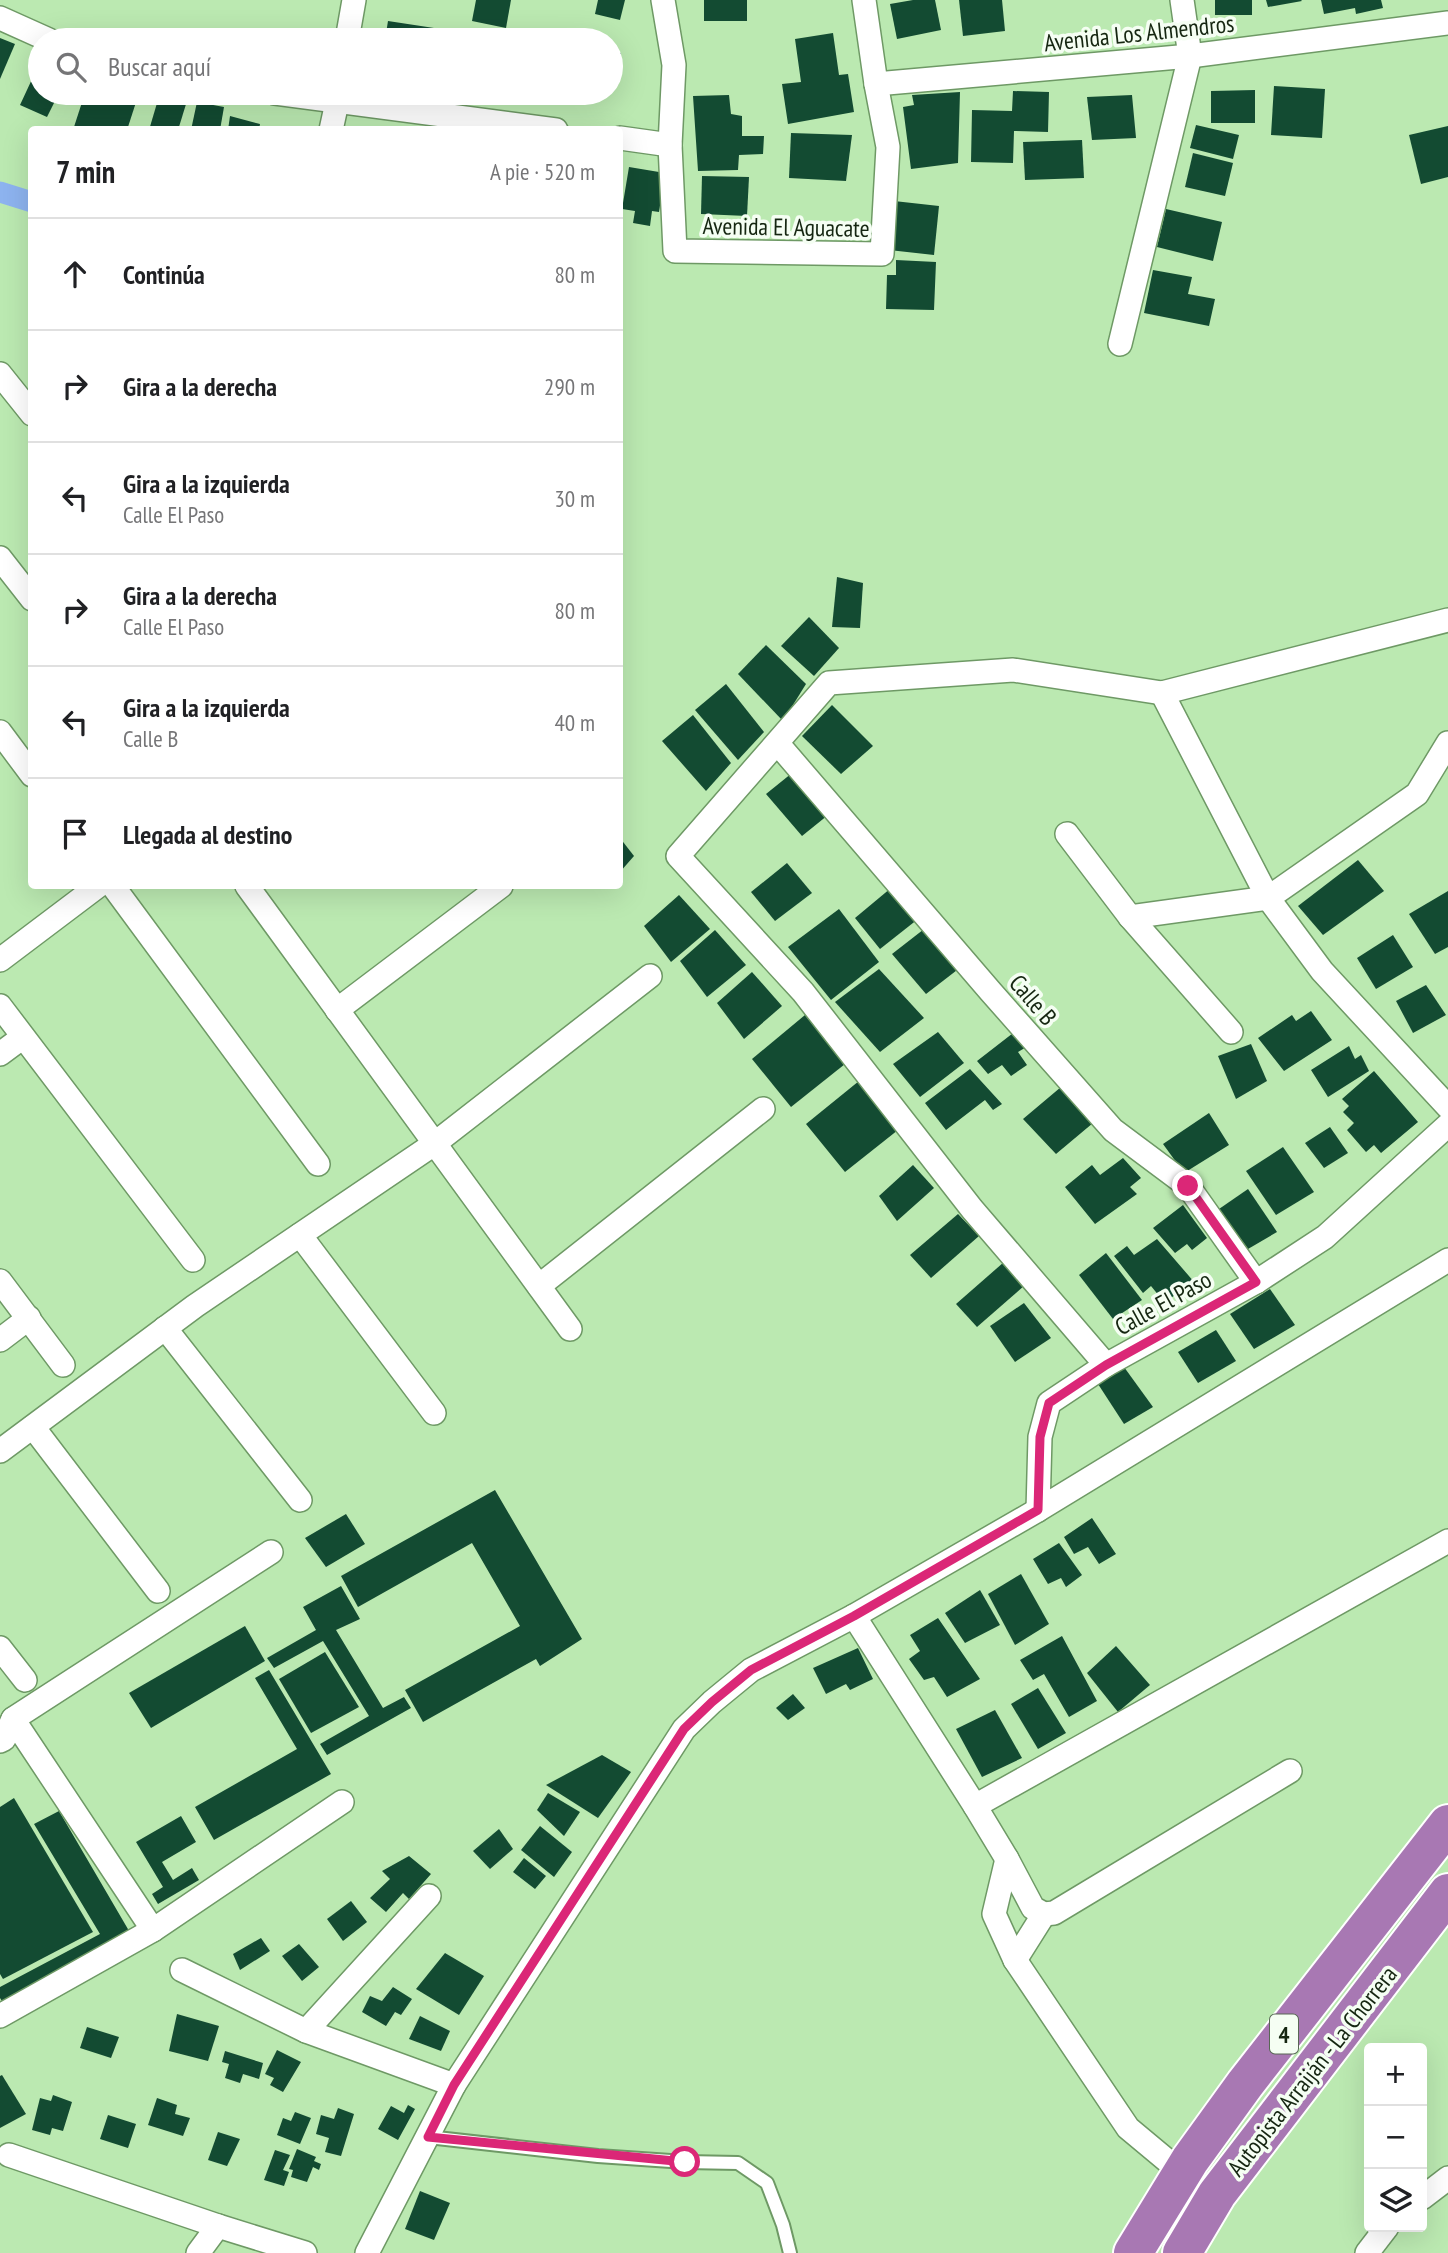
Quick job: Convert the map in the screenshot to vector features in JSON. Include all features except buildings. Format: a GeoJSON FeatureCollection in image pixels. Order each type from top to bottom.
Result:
{"type":"FeatureCollection","features":[{"type":"Feature","properties":{"kind":"highway","name":"Autopista Arraiján - La Chorrera"},"geometry":{"type":"LineString","coordinates":[[1133,2253],[1182,2173],[1252,2075],[1448,1824]]}},
{"type":"Feature","properties":{"kind":"highway","name":"Autopista Arraiján - La Chorrera"},"geometry":{"type":"LineString","coordinates":[[1182,2253],[1217,2194],[1448,1893]]}},
{"type":"Feature","properties":{"kind":"street"},"geometry":{"type":"LineString","coordinates":[[349,28],[354,0]]}},
{"type":"Feature","properties":{"kind":"street"},"geometry":{"type":"LineString","coordinates":[[623,138],[670,145],[674,65],[663,0]]}},
{"type":"Feature","properties":{"kind":"street"},"geometry":{"type":"LineString","coordinates":[[864,0],[876,84]]}},
{"type":"Feature","properties":{"kind":"street"},"geometry":{"type":"LineString","coordinates":[[1120,344],[1191,57],[1182,0]]}},
{"type":"Feature","properties":{"kind":"street"},"geometry":{"type":"LineString","coordinates":[[0,18],[28,31]]}},
{"type":"Feature","properties":{"kind":"street","name":"Avenida Los Almendros"},"geometry":{"type":"LineString","coordinates":[[876,84],[1191,57],[1448,23]]}},
{"type":"Feature","properties":{"kind":"street","name":"Avenida El Aguacate"},"geometry":{"type":"LineString","coordinates":[[670,145],[675,251],[882,254],[888,147],[876,84]]}},
{"type":"Feature","properties":{"kind":"street"},"geometry":{"type":"LineString","coordinates":[[332,126],[336,105]]}},
{"type":"Feature","properties":{"kind":"street"},"geometry":{"type":"LineString","coordinates":[[396,105],[530,126]]}},
{"type":"Feature","properties":{"kind":"street"},"geometry":{"type":"LineString","coordinates":[[0,374],[28,409]]}},
{"type":"Feature","properties":{"kind":"street"},"geometry":{"type":"LineString","coordinates":[[0,558],[28,595]]}},
{"type":"Feature","properties":{"kind":"street"},"geometry":{"type":"LineString","coordinates":[[1106,1365],[972,1209],[803,992],[678,856],[829,683],[1013,670],[1161,692],[1448,620]]}},
{"type":"Feature","properties":{"kind":"street"},"geometry":{"type":"LineString","coordinates":[[1161,692],[1268,898],[1322,971],[1448,1107]]}},
{"type":"Feature","properties":{"kind":"street"},"geometry":{"type":"LineString","coordinates":[[0,732],[28,770]]}},
{"type":"Feature","properties":{"kind":"street"},"geometry":{"type":"LineString","coordinates":[[1130,917],[1268,898],[1417,794],[1448,743]]}},
{"type":"Feature","properties":{"kind":"street","name":"Calle B"},"geometry":{"type":"LineString","coordinates":[[778,744],[1113,1130],[1188,1186],[1256,1282]]}},
{"type":"Feature","properties":{"kind":"street"},"geometry":{"type":"LineString","coordinates":[[1067,834],[1130,917],[1231,1032]]}},
{"type":"Feature","properties":{"kind":"street"},"geometry":{"type":"LineString","coordinates":[[0,960],[110,889]]}},
{"type":"Feature","properties":{"kind":"street"},"geometry":{"type":"LineString","coordinates":[[114,889],[318,1164]]}},
{"type":"Feature","properties":{"kind":"street"},"geometry":{"type":"LineString","coordinates":[[249,889],[570,1329]]}},
{"type":"Feature","properties":{"kind":"street"},"geometry":{"type":"LineString","coordinates":[[337,1010],[497,889]]}},
{"type":"Feature","properties":{"kind":"street"},"geometry":{"type":"LineString","coordinates":[[0,1451],[165,1328],[434,1144],[650,976]]}},
{"type":"Feature","properties":{"kind":"street"},"geometry":{"type":"LineString","coordinates":[[0,1006],[192,1260]]}},
{"type":"Feature","properties":{"kind":"street"},"geometry":{"type":"LineString","coordinates":[[0,1054],[23,1037]]}},
{"type":"Feature","properties":{"kind":"street"},"geometry":{"type":"LineString","coordinates":[[539,1286],[763,1109]]}},
{"type":"Feature","properties":{"kind":"street","name":"Calle El Paso"},"geometry":{"type":"LineString","coordinates":[[1038,1510],[1040,1437],[1049,1403],[1106,1365],[1256,1282],[1325,1237],[1448,1125]]}},
{"type":"Feature","properties":{"kind":"street"},"geometry":{"type":"LineString","coordinates":[[300,1235],[434,1413]]}},
{"type":"Feature","properties":{"kind":"street"},"geometry":{"type":"LineString","coordinates":[[367,2253],[454,2085],[684,1729],[712,1702],[751,1670],[854,1616],[1038,1510],[1448,1260]]}},
{"type":"Feature","properties":{"kind":"street"},"geometry":{"type":"LineString","coordinates":[[0,1281],[63,1366]]}},
{"type":"Feature","properties":{"kind":"street"},"geometry":{"type":"LineString","coordinates":[[0,1340],[29,1318]]}},
{"type":"Feature","properties":{"kind":"street"},"geometry":{"type":"LineString","coordinates":[[165,1328],[300,1500]]}},
{"type":"Feature","properties":{"kind":"street"},"geometry":{"type":"LineString","coordinates":[[33,1427],[158,1591]]}},
{"type":"Feature","properties":{"kind":"street"},"geometry":{"type":"LineString","coordinates":[[975,1806],[1448,1541]]}},
{"type":"Feature","properties":{"kind":"street"},"geometry":{"type":"LineString","coordinates":[[0,1741],[4,1739],[13,1719],[271,1552]]}},
{"type":"Feature","properties":{"kind":"street"},"geometry":{"type":"LineString","coordinates":[[854,1616],[975,1806],[1033,1908],[1044,1914],[1054,1913],[1290,1771]]}},
{"type":"Feature","properties":{"kind":"street"},"geometry":{"type":"LineString","coordinates":[[0,1648],[26,1680]]}},
{"type":"Feature","properties":{"kind":"street"},"geometry":{"type":"LineString","coordinates":[[13,1719],[153,1930]]}},
{"type":"Feature","properties":{"kind":"street"},"geometry":{"type":"LineString","coordinates":[[0,2016],[153,1930],[342,1802]]}},
{"type":"Feature","properties":{"kind":"street"},"geometry":{"type":"LineString","coordinates":[[1007,1859],[994,1914],[1015,1960],[1128,2128],[1182,2173]]}},
{"type":"Feature","properties":{"kind":"street"},"geometry":{"type":"LineString","coordinates":[[306,2031],[429,1896]]}},
{"type":"Feature","properties":{"kind":"street"},"geometry":{"type":"LineString","coordinates":[[1015,1960],[1044,1914]]}},
{"type":"Feature","properties":{"kind":"street"},"geometry":{"type":"LineString","coordinates":[[182,1970],[306,2031],[454,2085]]}},
{"type":"Feature","properties":{"kind":"street"},"geometry":{"type":"LineString","coordinates":[[9,2155],[305,2253]]}},
{"type":"Feature","properties":{"kind":"street"},"geometry":{"type":"LineString","coordinates":[[1427,2194],[1448,2178]]}},
{"type":"Feature","properties":{"kind":"street"},"geometry":{"type":"LineString","coordinates":[[198,2253],[218,2225]]}},
{"type":"Feature","properties":{"kind":"street"},"geometry":{"type":"LineString","coordinates":[[1367,2253],[1383,2232]]}},
{"type":"Feature","properties":{"kind":"lane"},"geometry":{"type":"LineString","coordinates":[[428,2137],[598,2156],[738,2163],[767,2183],[790,2253]]}},
{"type":"Feature","properties":{"kind":"waterway"},"geometry":{"type":"LineString","coordinates":[[0,192],[28,201]]}},
{"type":"Feature","properties":{"kind":"route"},"geometry":{"type":"LineString","coordinates":[[685,2162],[598,2156],[428,2137],[454,2085],[684,1729],[751,1670],[854,1616],[1038,1510],[1040,1437],[1049,1403],[1106,1365],[1256,1282],[1188,1186]]}}]}
